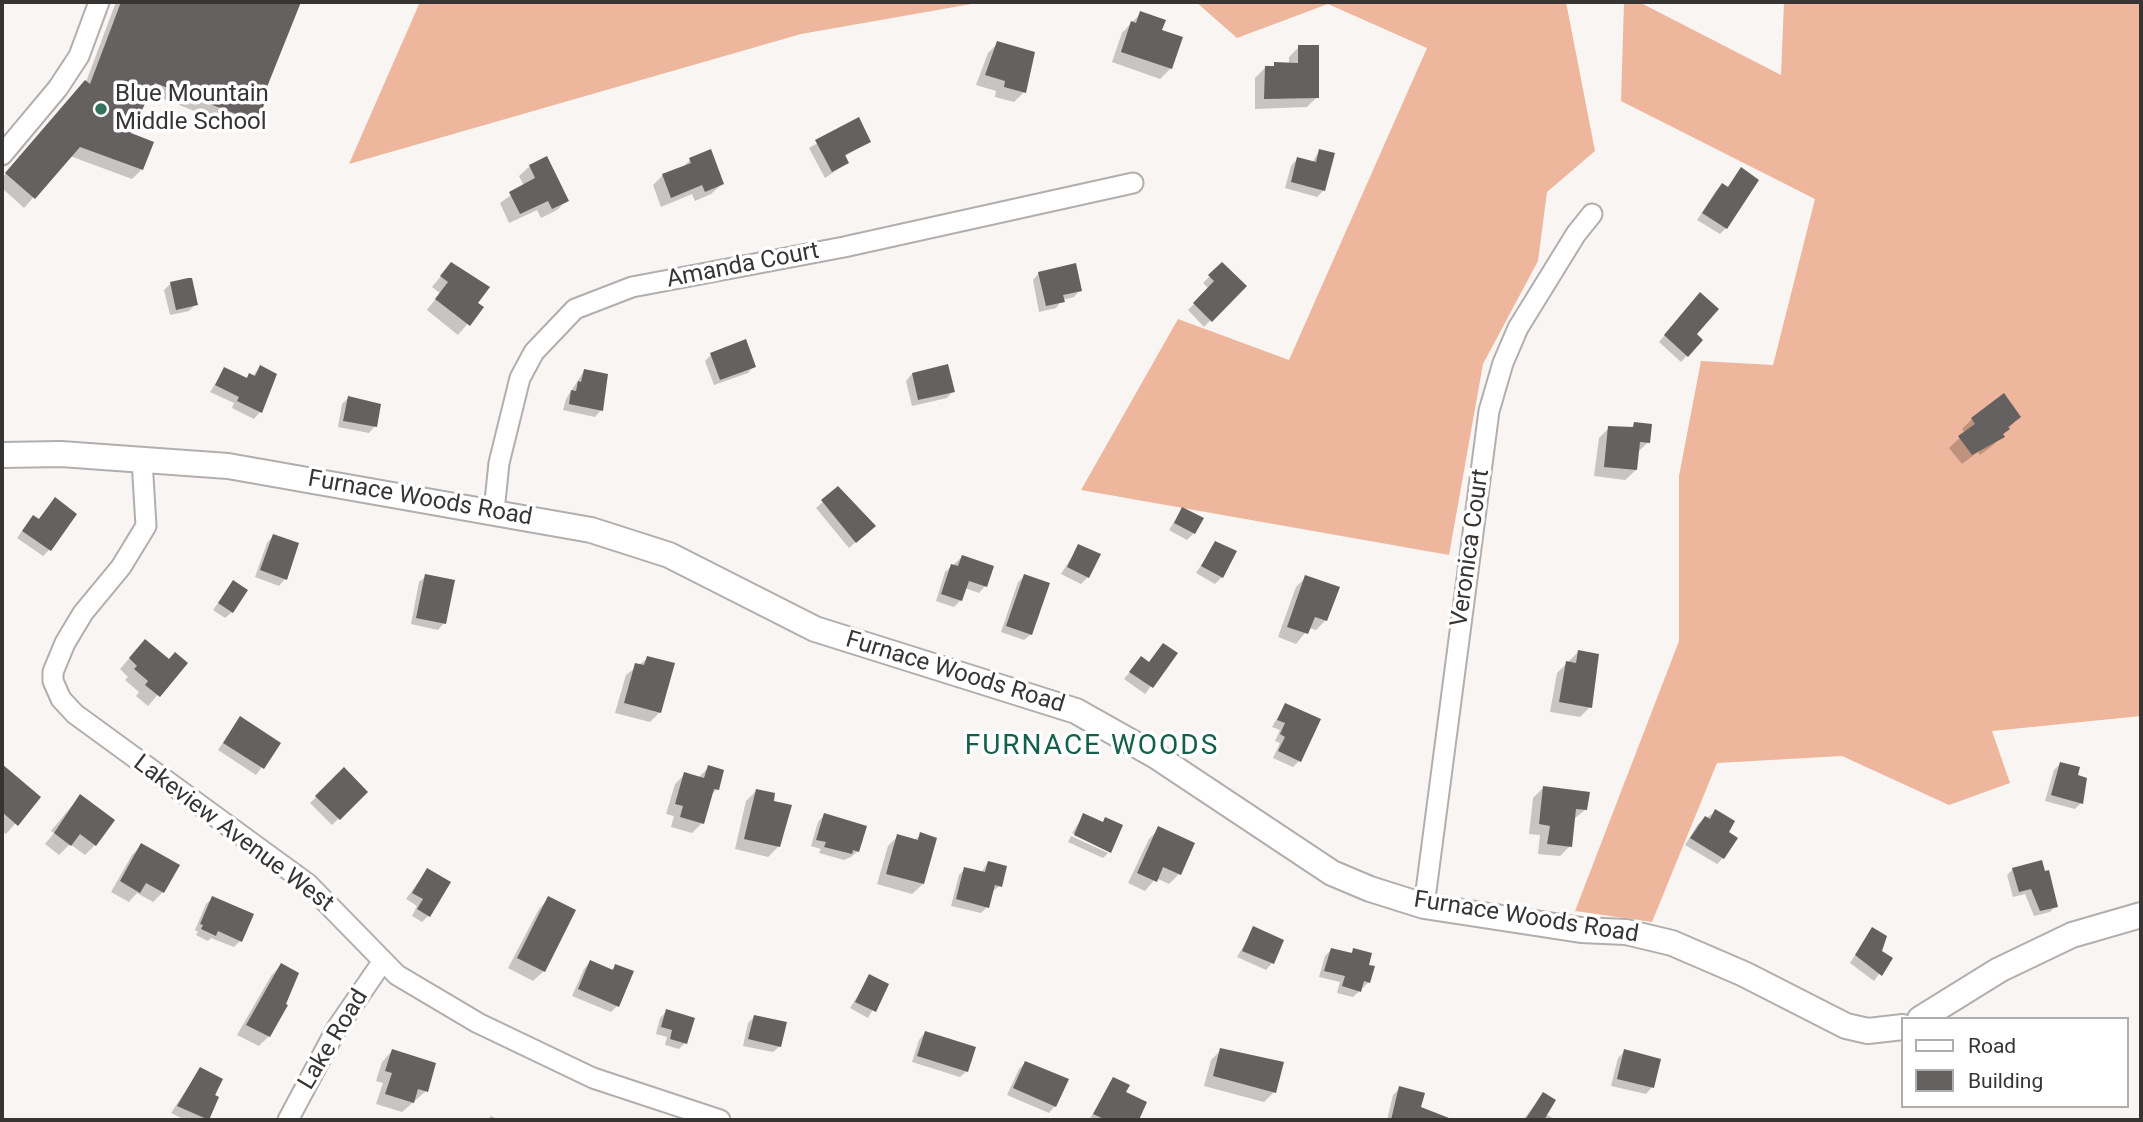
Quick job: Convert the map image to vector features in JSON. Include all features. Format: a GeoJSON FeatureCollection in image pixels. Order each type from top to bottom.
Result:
{"type":"FeatureCollection","features":[{"type":"Feature","properties":{"kind":"street"},"geometry":{"type":"LineString","coordinates":[[2,155],[58,88],[79,56],[99,2]]}},
{"type":"Feature","properties":{"kind":"street","name":"Amanda Court"},"geometry":{"type":"LineString","coordinates":[[494,511],[499,463],[520,379],[534,352],[575,309],[632,287],[851,246],[1133,183]]}},
{"type":"Feature","properties":{"kind":"street","name":"Veronica Court"},"geometry":{"type":"LineString","coordinates":[[1424,906],[1489,411],[1503,363],[1518,328],[1576,234],[1592,214]]}},
{"type":"Feature","properties":{"kind":"street","name":"Furnace Woods Road"},"geometry":{"type":"LineString","coordinates":[[2,455],[229,466],[591,530],[669,555],[816,629],[1076,711],[1156,756],[1332,873],[1424,906],[1581,930],[1626,932],[1672,943],[1744,974],[1846,1026],[1868,1031],[1902,1027]]}},
{"type":"Feature","properties":{"kind":"street","name":"Lakeview Avenue West"},"geometry":{"type":"LineString","coordinates":[[142,460],[146,526],[121,567],[83,614],[65,643],[53,672],[53,681],[61,699],[75,715],[308,884],[397,975],[478,1023],[593,1078],[720,1120]]}},
{"type":"Feature","properties":{"kind":"street"},"geometry":{"type":"LineString","coordinates":[[1923,1017],[1999,970],[2072,935],[2141,915]]}},
{"type":"Feature","properties":{"kind":"street","name":"Lake Road"},"geometry":{"type":"LineString","coordinates":[[288,1120],[337,1028],[383,961]]}},
{"type":"Feature","properties":{"kind":"shaded area"},"geometry":{"type":"Polygon","coordinates":[[[420,2],[983,2],[801,34],[349,164],[420,2]]]}},
{"type":"Feature","properties":{"kind":"shaded area"},"geometry":{"type":"Polygon","coordinates":[[[1196,2],[1566,2],[1595,151],[1547,192],[1538,261],[1483,364],[1449,555],[1081,490],[1178,319],[1289,360],[1427,48],[1328,4],[1237,38],[1196,2]]]}},
{"type":"Feature","properties":{"kind":"shaded area"},"geometry":{"type":"Polygon","coordinates":[[[1624,2],[1639,2],[1781,75],[1784,2],[2141,2],[2141,716],[1992,731],[2010,783],[1949,805],[1842,756],[1717,763],[1652,922],[1575,911],[1679,641],[1679,476],[1701,361],[1773,365],[1815,199],[1621,101],[1624,2]]]}},
{"type":"Feature","properties":{"kind":"building","name":"Blue Mountain Middle School"},"geometry":{"type":"Polygon","coordinates":[[[121,2],[301,2],[265,92],[269,93],[257,122],[155,83],[131,133],[154,142],[143,170],[80,147],[35,199],[5,173],[85,80],[90,84],[121,2]]]}},
{"type":"Feature","properties":{"kind":"building"},"geometry":{"type":"Polygon","coordinates":[[[1140,11],[1166,20],[1162,30],[1183,37],[1172,69],[1121,52],[1131,21],[1136,23],[1140,11]]]}},
{"type":"Feature","properties":{"kind":"building"},"geometry":{"type":"Polygon","coordinates":[[[997,41],[1035,52],[1026,93],[1004,87],[1005,81],[985,75],[997,41]]]}},
{"type":"Feature","properties":{"kind":"building"},"geometry":{"type":"Polygon","coordinates":[[[1298,45],[1319,45],[1319,98],[1264,99],[1265,66],[1274,66],[1274,62],[1298,63],[1298,45]]]}},
{"type":"Feature","properties":{"kind":"building"},"geometry":{"type":"Polygon","coordinates":[[[859,117],[871,142],[845,155],[849,163],[832,172],[815,140],[859,117]]]}},
{"type":"Feature","properties":{"kind":"building"},"geometry":{"type":"Polygon","coordinates":[[[711,149],[724,184],[705,192],[702,185],[671,198],[662,174],[691,163],[689,158],[711,149]]]}},
{"type":"Feature","properties":{"kind":"building"},"geometry":{"type":"Polygon","coordinates":[[[1319,149],[1335,153],[1325,191],[1291,182],[1297,157],[1316,162],[1319,149]]]}},
{"type":"Feature","properties":{"kind":"building"},"geometry":{"type":"Polygon","coordinates":[[[547,156],[569,201],[552,209],[548,201],[520,214],[509,192],[535,178],[529,165],[547,156]]]}},
{"type":"Feature","properties":{"kind":"building"},"geometry":{"type":"Polygon","coordinates":[[[1741,167],[1759,180],[1727,229],[1702,213],[1722,183],[1728,187],[1741,167]]]}},
{"type":"Feature","properties":{"kind":"building"},"geometry":{"type":"Polygon","coordinates":[[[451,262],[490,287],[478,303],[484,307],[470,326],[435,299],[448,282],[440,276],[451,262]]]}},
{"type":"Feature","properties":{"kind":"building"},"geometry":{"type":"Polygon","coordinates":[[[1222,262],[1247,286],[1212,322],[1193,303],[1214,281],[1208,275],[1222,262]]]}},
{"type":"Feature","properties":{"kind":"building"},"geometry":{"type":"Polygon","coordinates":[[[1076,263],[1082,291],[1063,295],[1065,302],[1046,306],[1038,272],[1076,263]]]}},
{"type":"Feature","properties":{"kind":"building"},"geometry":{"type":"Polygon","coordinates":[[[192,278],[198,305],[176,310],[170,282],[192,278]]]}},
{"type":"Feature","properties":{"kind":"building"},"geometry":{"type":"Polygon","coordinates":[[[1700,292],[1719,309],[1697,334],[1703,340],[1688,357],[1664,335],[1700,292]]]}},
{"type":"Feature","properties":{"kind":"building"},"geometry":{"type":"Polygon","coordinates":[[[746,339],[756,367],[720,380],[710,353],[746,339]]]}},
{"type":"Feature","properties":{"kind":"building"},"geometry":{"type":"Polygon","coordinates":[[[948,364],[955,392],[918,400],[912,373],[948,364]]]}},
{"type":"Feature","properties":{"kind":"building"},"geometry":{"type":"Polygon","coordinates":[[[260,365],[277,374],[262,413],[237,401],[239,397],[215,385],[224,367],[247,378],[249,373],[255,376],[260,365]]]}},
{"type":"Feature","properties":{"kind":"building"},"geometry":{"type":"Polygon","coordinates":[[[584,369],[608,374],[603,411],[569,404],[571,390],[576,391],[584,369]]]}},
{"type":"Feature","properties":{"kind":"building"},"geometry":{"type":"Polygon","coordinates":[[[2004,393],[2021,417],[2008,427],[2010,429],[2003,434],[2005,437],[1972,455],[1958,436],[1975,424],[1971,418],[2004,393]]]}},
{"type":"Feature","properties":{"kind":"building"},"geometry":{"type":"Polygon","coordinates":[[[348,396],[381,404],[377,427],[343,421],[348,396]]]}},
{"type":"Feature","properties":{"kind":"building"},"geometry":{"type":"Polygon","coordinates":[[[1634,422],[1652,424],[1650,443],[1640,442],[1637,470],[1604,467],[1608,426],[1633,427],[1634,422]]]}},
{"type":"Feature","properties":{"kind":"building"},"geometry":{"type":"Polygon","coordinates":[[[838,486],[876,526],[856,543],[821,500],[838,486]]]}},
{"type":"Feature","properties":{"kind":"building"},"geometry":{"type":"Polygon","coordinates":[[[55,497],[77,514],[51,551],[22,531],[33,515],[39,519],[55,497]]]}},
{"type":"Feature","properties":{"kind":"building"},"geometry":{"type":"Polygon","coordinates":[[[1182,507],[1204,518],[1195,534],[1174,523],[1182,507]]]}},
{"type":"Feature","properties":{"kind":"building"},"geometry":{"type":"Polygon","coordinates":[[[273,534],[299,543],[287,580],[260,570],[273,534]]]}},
{"type":"Feature","properties":{"kind":"building"},"geometry":{"type":"Polygon","coordinates":[[[1215,541],[1237,551],[1223,578],[1201,566],[1215,541]]]}},
{"type":"Feature","properties":{"kind":"building"},"geometry":{"type":"Polygon","coordinates":[[[1078,544],[1101,554],[1089,578],[1067,567],[1078,544]]]}},
{"type":"Feature","properties":{"kind":"building"},"geometry":{"type":"Polygon","coordinates":[[[962,555],[994,566],[987,587],[969,581],[962,601],[941,594],[951,564],[958,566],[962,555]]]}},
{"type":"Feature","properties":{"kind":"building"},"geometry":{"type":"Polygon","coordinates":[[[425,574],[455,580],[446,624],[416,618],[425,574]]]}},
{"type":"Feature","properties":{"kind":"building"},"geometry":{"type":"Polygon","coordinates":[[[1024,574],[1050,583],[1032,635],[1006,626],[1024,574]]]}},
{"type":"Feature","properties":{"kind":"building"},"geometry":{"type":"Polygon","coordinates":[[[1305,575],[1340,587],[1327,621],[1315,617],[1308,634],[1287,627],[1305,575]]]}},
{"type":"Feature","properties":{"kind":"building"},"geometry":{"type":"Polygon","coordinates":[[[233,580],[248,590],[233,613],[218,603],[233,580]]]}},
{"type":"Feature","properties":{"kind":"building"},"geometry":{"type":"Polygon","coordinates":[[[145,639],[169,659],[175,652],[188,663],[160,697],[145,685],[148,681],[134,669],[137,666],[129,658],[145,639]]]}},
{"type":"Feature","properties":{"kind":"building"},"geometry":{"type":"Polygon","coordinates":[[[1163,643],[1178,653],[1153,688],[1129,672],[1141,656],[1149,662],[1163,643]]]}},
{"type":"Feature","properties":{"kind":"building"},"geometry":{"type":"Polygon","coordinates":[[[1578,650],[1599,654],[1592,708],[1559,702],[1566,661],[1576,663],[1578,650]]]}},
{"type":"Feature","properties":{"kind":"building"},"geometry":{"type":"Polygon","coordinates":[[[647,656],[675,663],[661,713],[624,703],[635,663],[644,665],[647,656]]]}},
{"type":"Feature","properties":{"kind":"building"},"geometry":{"type":"Polygon","coordinates":[[[1285,703],[1321,719],[1301,762],[1278,751],[1285,737],[1280,734],[1285,723],[1277,720],[1285,703]]]}},
{"type":"Feature","properties":{"kind":"building"},"geometry":{"type":"Polygon","coordinates":[[[240,716],[281,743],[264,769],[223,743],[240,716]]]}},
{"type":"Feature","properties":{"kind":"building"},"geometry":{"type":"Polygon","coordinates":[[[2060,762],[2080,767],[2078,775],[2087,778],[2083,804],[2051,795],[2060,762]]]}},
{"type":"Feature","properties":{"kind":"building"},"geometry":{"type":"Polygon","coordinates":[[[2,764],[41,797],[18,826],[2,812],[2,764]]]}},
{"type":"Feature","properties":{"kind":"building"},"geometry":{"type":"Polygon","coordinates":[[[708,765],[724,770],[719,790],[714,789],[704,824],[680,817],[683,806],[675,804],[684,772],[704,778],[708,765]]]}},
{"type":"Feature","properties":{"kind":"building"},"geometry":{"type":"Polygon","coordinates":[[[344,767],[368,792],[340,820],[315,796],[344,767]]]}},
{"type":"Feature","properties":{"kind":"building"},"geometry":{"type":"Polygon","coordinates":[[[1543,786],[1590,792],[1587,810],[1576,809],[1572,847],[1547,844],[1550,826],[1539,824],[1543,786]]]}},
{"type":"Feature","properties":{"kind":"building"},"geometry":{"type":"Polygon","coordinates":[[[756,789],[775,793],[774,801],[792,805],[780,847],[744,839],[756,789]]]}},
{"type":"Feature","properties":{"kind":"building"},"geometry":{"type":"Polygon","coordinates":[[[80,794],[115,820],[96,846],[80,834],[71,846],[54,833],[80,794]]]}},
{"type":"Feature","properties":{"kind":"building"},"geometry":{"type":"Polygon","coordinates":[[[1715,809],[1735,821],[1729,832],[1738,838],[1724,859],[1690,838],[1705,816],[1710,819],[1715,809]]]}},
{"type":"Feature","properties":{"kind":"building"},"geometry":{"type":"Polygon","coordinates":[[[824,813],[867,826],[859,852],[853,850],[852,854],[824,847],[826,842],[816,840],[824,813]]]}},
{"type":"Feature","properties":{"kind":"building"},"geometry":{"type":"Polygon","coordinates":[[[1083,813],[1103,822],[1105,817],[1123,825],[1111,853],[1074,835],[1083,813]]]}},
{"type":"Feature","properties":{"kind":"building"},"geometry":{"type":"Polygon","coordinates":[[[1158,826],[1195,843],[1181,875],[1163,867],[1157,882],[1137,873],[1158,826]]]}},
{"type":"Feature","properties":{"kind":"building"},"geometry":{"type":"Polygon","coordinates":[[[920,832],[937,838],[924,884],[886,874],[897,834],[918,840],[920,832]]]}},
{"type":"Feature","properties":{"kind":"building"},"geometry":{"type":"Polygon","coordinates":[[[141,843],[180,865],[164,893],[146,883],[140,893],[120,881],[141,843]]]}},
{"type":"Feature","properties":{"kind":"building"},"geometry":{"type":"Polygon","coordinates":[[[2042,860],[2045,871],[2049,870],[2058,907],[2040,911],[2031,889],[2019,892],[2012,868],[2042,860]]]}},
{"type":"Feature","properties":{"kind":"building"},"geometry":{"type":"Polygon","coordinates":[[[988,861],[1007,866],[1002,887],[995,885],[989,908],[956,899],[964,867],[985,872],[988,861]]]}},
{"type":"Feature","properties":{"kind":"building"},"geometry":{"type":"Polygon","coordinates":[[[427,868],[451,882],[430,917],[417,909],[423,899],[412,893],[427,868]]]}},
{"type":"Feature","properties":{"kind":"building"},"geometry":{"type":"Polygon","coordinates":[[[212,896],[254,914],[242,942],[218,931],[216,936],[201,929],[203,925],[200,924],[212,896]]]}},
{"type":"Feature","properties":{"kind":"building"},"geometry":{"type":"Polygon","coordinates":[[[548,896],[576,910],[545,972],[517,958],[548,896]]]}},
{"type":"Feature","properties":{"kind":"building"},"geometry":{"type":"Polygon","coordinates":[[[1253,926],[1284,940],[1274,964],[1242,951],[1253,926]]]}},
{"type":"Feature","properties":{"kind":"building"},"geometry":{"type":"Polygon","coordinates":[[[1872,927],[1887,936],[1882,951],[1893,958],[1882,976],[1855,955],[1872,927]]]}},
{"type":"Feature","properties":{"kind":"building"},"geometry":{"type":"Polygon","coordinates":[[[1331,948],[1352,953],[1353,948],[1372,953],[1369,965],[1375,966],[1370,983],[1364,981],[1361,992],[1342,986],[1345,976],[1324,971],[1331,948]]]}},
{"type":"Feature","properties":{"kind":"building"},"geometry":{"type":"Polygon","coordinates":[[[590,960],[613,970],[615,964],[634,971],[619,1007],[578,989],[590,960]]]}},
{"type":"Feature","properties":{"kind":"building"},"geometry":{"type":"Polygon","coordinates":[[[281,963],[299,973],[286,1004],[288,1005],[270,1037],[246,1025],[281,963]]]}},
{"type":"Feature","properties":{"kind":"building"},"geometry":{"type":"Polygon","coordinates":[[[869,974],[889,984],[876,1012],[855,1002],[869,974]]]}},
{"type":"Feature","properties":{"kind":"building"},"geometry":{"type":"Polygon","coordinates":[[[666,1009],[695,1018],[687,1044],[670,1039],[672,1030],[661,1027],[666,1009]]]}},
{"type":"Feature","properties":{"kind":"building"},"geometry":{"type":"Polygon","coordinates":[[[754,1015],[787,1022],[781,1047],[748,1039],[754,1015]]]}},
{"type":"Feature","properties":{"kind":"building"},"geometry":{"type":"Polygon","coordinates":[[[925,1031],[976,1047],[968,1072],[917,1056],[925,1031]]]}},
{"type":"Feature","properties":{"kind":"building"},"geometry":{"type":"Polygon","coordinates":[[[1220,1048],[1284,1062],[1276,1093],[1213,1076],[1220,1048]]]}},
{"type":"Feature","properties":{"kind":"building"},"geometry":{"type":"Polygon","coordinates":[[[392,1049],[436,1063],[428,1092],[418,1089],[414,1103],[385,1094],[392,1073],[385,1071],[392,1049]]]}},
{"type":"Feature","properties":{"kind":"building"},"geometry":{"type":"Polygon","coordinates":[[[1624,1049],[1661,1059],[1654,1088],[1617,1079],[1624,1049]]]}},
{"type":"Feature","properties":{"kind":"building"},"geometry":{"type":"Polygon","coordinates":[[[1025,1061],[1069,1079],[1056,1107],[1013,1088],[1025,1061]]]}},
{"type":"Feature","properties":{"kind":"building"},"geometry":{"type":"Polygon","coordinates":[[[200,1067],[223,1079],[215,1095],[219,1097],[209,1120],[177,1106],[200,1067]]]}},
{"type":"Feature","properties":{"kind":"building"},"geometry":{"type":"Polygon","coordinates":[[[1113,1077],[1130,1085],[1126,1092],[1147,1102],[1139,1120],[1106,1120],[1093,1114],[1113,1077]]]}},
{"type":"Feature","properties":{"kind":"building"},"geometry":{"type":"Polygon","coordinates":[[[1399,1086],[1425,1093],[1421,1107],[1454,1120],[1391,1120],[1399,1086]]]}},
{"type":"Feature","properties":{"kind":"building"},"geometry":{"type":"Polygon","coordinates":[[[1543,1092],[1556,1100],[1544,1120],[1525,1120],[1543,1092]]]}},
{"type":"Feature","properties":{"kind":"place","name":"Blue Mountain Middle School"},"geometry":{"type":"Point","coordinates":[101,109]}},
{"type":"Feature","properties":{"kind":"district","name":"FURNACE WOODS"},"geometry":{"type":"Point","coordinates":[1092,747]}}]}
